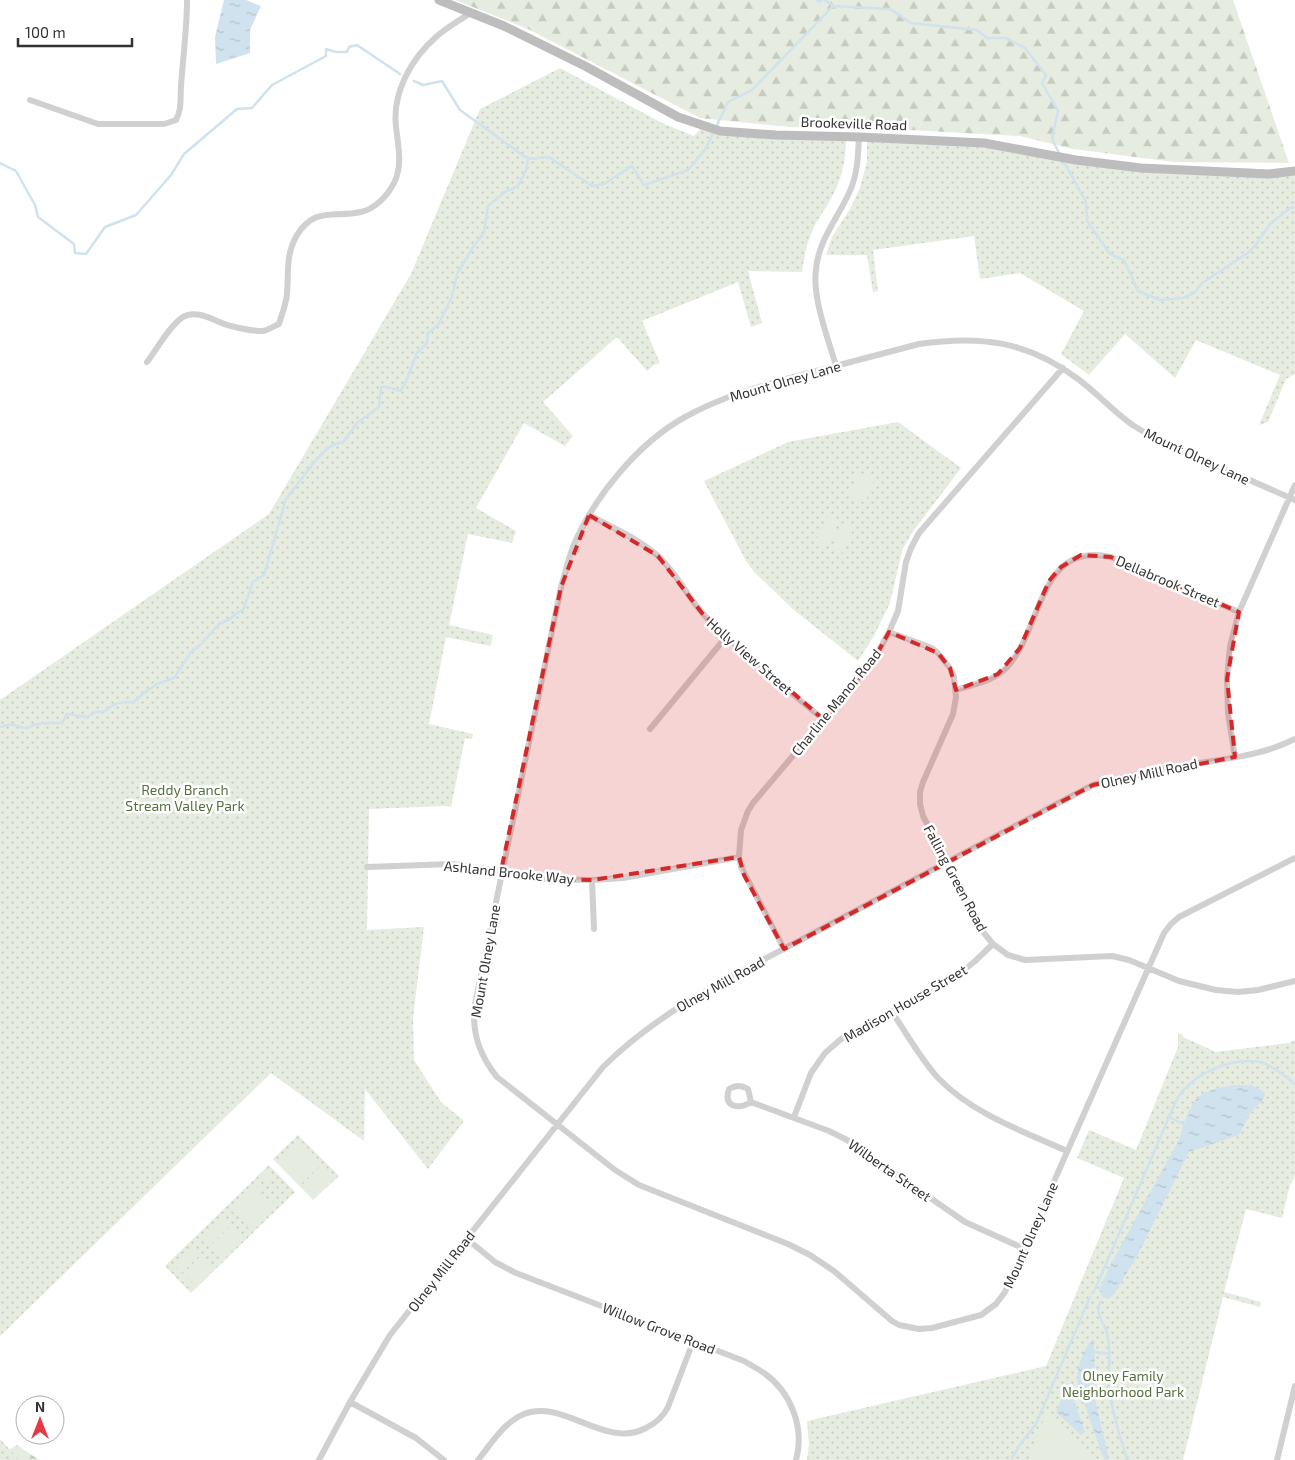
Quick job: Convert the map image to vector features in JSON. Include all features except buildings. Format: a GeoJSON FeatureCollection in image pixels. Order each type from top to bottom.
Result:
{"type":"FeatureCollection","features":[{"type":"Feature","properties":{"kind":"street"},"geometry":{"type":"LineString","coordinates":[[30,100],[98,124],[164,124],[176,120],[180,112],[187,0]]}},
{"type":"Feature","properties":{"kind":"street","name":"Brookeville Road"},"geometry":{"type":"LineString","coordinates":[[439,0],[504,26],[585,66],[678,118],[720,130],[776,135],[984,143],[1036,154],[1141,168],[1269,174],[1295,171]]}},
{"type":"Feature","properties":{"kind":"street"},"geometry":{"type":"LineString","coordinates":[[148,362],[175,325],[188,314],[209,318],[231,326],[263,331],[279,324],[287,295],[287,266],[296,237],[303,227],[321,216],[331,213],[362,212],[382,200],[395,182],[400,163],[394,112],[400,87],[408,71],[426,47],[436,37],[470,13]]}},
{"type":"Feature","properties":{"kind":"street"},"geometry":{"type":"LineString","coordinates":[[836,366],[818,301],[815,270],[818,254],[824,239],[853,184],[858,164],[859,137]]}},
{"type":"Feature","properties":{"kind":"street","name":"Mount Olney Lane"},"geometry":{"type":"LineString","coordinates":[[1292,498],[1154,438],[1134,426],[1063,368],[1042,356],[1018,347],[992,341],[968,339],[919,344],[745,390],[710,404],[683,418],[656,438],[628,463],[606,489],[589,515],[574,546],[561,587],[501,871],[473,1016],[478,1045],[488,1066],[498,1077],[615,1170],[639,1185],[788,1244],[810,1255],[834,1271],[892,1321],[899,1325],[919,1329],[932,1328],[980,1315],[996,1304],[1005,1292],[1164,933],[1179,917],[1295,858]]}},
{"type":"Feature","properties":{"kind":"street","name":"Charline Manor Road"},"geometry":{"type":"LineString","coordinates":[[784,949],[744,875],[739,857],[741,830],[748,811],[873,661],[889,632],[898,610],[906,562],[911,548],[920,534],[1063,368]]}},
{"type":"Feature","properties":{"kind":"street"},"geometry":{"type":"LineString","coordinates":[[1235,757],[1228,713],[1227,679],[1230,646],[1239,612],[1292,498],[1295,484]]}},
{"type":"Feature","properties":{"kind":"street","name":"Holly View Street"},"geometry":{"type":"LineString","coordinates":[[589,515],[658,556],[670,569],[702,613],[726,637],[824,720]]}},
{"type":"Feature","properties":{"kind":"street","name":"Dellabrook Street"},"geometry":{"type":"LineString","coordinates":[[956,690],[986,681],[1008,666],[1020,648],[1049,582],[1061,567],[1082,555],[1100,554],[1111,557],[1239,612]]}},
{"type":"Feature","properties":{"kind":"street","name":"Falling Green Road"},"geometry":{"type":"LineString","coordinates":[[889,632],[932,648],[950,668],[954,677],[956,697],[953,714],[923,782],[920,792],[920,804],[922,816],[984,933],[993,944],[1008,955],[1025,960],[1112,956],[1129,960],[1179,981],[1216,990],[1238,992],[1258,990],[1295,981]]}},
{"type":"Feature","properties":{"kind":"street"},"geometry":{"type":"LineString","coordinates":[[650,728],[726,637]]}},
{"type":"Feature","properties":{"kind":"street","name":"Olney Mill Road"},"geometry":{"type":"LineString","coordinates":[[319,1460],[350,1402],[390,1335],[603,1067],[620,1050],[649,1027],[688,1001],[1093,785],[1146,772],[1261,752],[1295,739]]}},
{"type":"Feature","properties":{"kind":"street","name":"Ashland Brooke Way"},"geometry":{"type":"LineString","coordinates":[[367,867],[452,864],[546,879],[592,880],[623,878],[739,857]]}},
{"type":"Feature","properties":{"kind":"street"},"geometry":{"type":"LineString","coordinates":[[592,880],[594,930]]}},
{"type":"Feature","properties":{"kind":"street","name":"Madison House Street"},"geometry":{"type":"LineString","coordinates":[[794,1117],[811,1073],[824,1054],[841,1039],[955,977],[993,944]]}},
{"type":"Feature","properties":{"kind":"street"},"geometry":{"type":"LineString","coordinates":[[892,1012],[923,1060],[939,1079],[956,1094],[990,1117],[1067,1151]]}},
{"type":"Feature","properties":{"kind":"street","name":"Wilberta Street"},"geometry":{"type":"LineString","coordinates":[[750,1102],[794,1117],[847,1140],[965,1222],[1025,1248]]}},
{"type":"Feature","properties":{"kind":"street","name":"Willow Grove Road"},"geometry":{"type":"LineString","coordinates":[[466,1239],[495,1262],[516,1273],[744,1361],[764,1373],[782,1390],[790,1403],[797,1422],[799,1433],[796,1460]]}},
{"type":"Feature","properties":{"kind":"street"},"geometry":{"type":"LineString","coordinates":[[478,1460],[507,1425],[523,1414],[536,1411],[548,1411],[616,1434],[640,1432],[654,1424],[664,1414],[693,1342]]}},
{"type":"Feature","properties":{"kind":"street"},"geometry":{"type":"LineString","coordinates":[[1276,1460],[1295,1386]]}},
{"type":"Feature","properties":{"kind":"street"},"geometry":{"type":"LineString","coordinates":[[350,1402],[416,1438],[444,1460]]}},
{"type":"Feature","properties":{"kind":"highlighted area"},"geometry":{"type":"Polygon","coordinates":[[[589,515],[658,556],[702,613],[824,720],[873,661],[889,632],[938,653],[950,668],[956,690],[998,674],[1020,648],[1049,581],[1061,567],[1081,555],[1111,557],[1239,612],[1227,679],[1235,757],[1093,785],[784,949],[744,875],[739,857],[592,880],[546,879],[501,871],[561,587],[589,515]]]}},
{"type":"Feature","properties":{"kind":"green space"},"geometry":{"type":"Polygon","coordinates":[[[455,0],[1233,0],[1289,163],[1174,162],[1073,149],[1020,136],[910,130],[789,127],[700,118],[528,29],[455,0]]]}},
{"type":"Feature","properties":{"kind":"green space","name":"Reddy Branch Stream Valley Park"},"geometry":{"type":"Polygon","coordinates":[[[560,68],[662,123],[694,136],[702,127],[846,138],[845,155],[842,172],[836,188],[814,226],[809,239],[802,272],[748,271],[762,323],[751,327],[738,282],[642,321],[660,363],[647,371],[617,337],[543,402],[573,436],[565,446],[524,423],[476,508],[516,531],[512,543],[468,534],[449,625],[493,635],[491,646],[446,637],[429,724],[473,734],[472,739],[465,738],[451,807],[369,809],[367,930],[424,927],[413,1018],[414,1060],[441,1102],[464,1121],[428,1169],[365,1089],[364,1141],[271,1073],[0,1336],[0,700],[269,514],[411,274],[480,109],[560,68]]]}},
{"type":"Feature","properties":{"kind":"green space"},"geometry":{"type":"Polygon","coordinates":[[[867,138],[933,139],[1097,165],[1258,169],[1262,178],[1295,174],[1295,374],[1286,379],[1268,422],[1259,425],[1280,375],[1196,340],[1175,378],[1125,334],[1089,375],[1061,354],[1084,311],[1020,273],[980,279],[974,236],[873,250],[878,291],[873,292],[867,255],[826,255],[832,237],[850,209],[860,188],[867,161],[867,138]]]}},
{"type":"Feature","properties":{"kind":"green space"},"geometry":{"type":"Polygon","coordinates":[[[898,422],[961,468],[911,534],[902,551],[890,603],[874,636],[858,661],[794,610],[754,572],[746,561],[704,481],[788,442],[898,422]]]}},
{"type":"Feature","properties":{"kind":"green space"},"geometry":{"type":"Polygon","coordinates":[[[858,472],[875,478],[865,503],[849,496],[858,472]]]}},
{"type":"Feature","properties":{"kind":"green space"},"geometry":{"type":"Polygon","coordinates":[[[827,516],[839,521],[828,546],[816,541],[827,516]]]}},
{"type":"Feature","properties":{"kind":"green space"},"geometry":{"type":"Polygon","coordinates":[[[842,523],[854,527],[843,553],[832,548],[842,523]]]}},
{"type":"Feature","properties":{"kind":"green space","name":"Olney Family Neighborhood Park"},"geometry":{"type":"Polygon","coordinates":[[[1178,1033],[1216,1052],[1289,1043],[1295,1040],[1295,1177],[1290,1185],[1282,1218],[1246,1209],[1224,1292],[1261,1302],[1260,1307],[1223,1297],[1183,1460],[807,1460],[809,1444],[807,1421],[1046,1366],[1124,1178],[1077,1158],[1089,1130],[1136,1150],[1178,1047],[1178,1033]]]}},
{"type":"Feature","properties":{"kind":"green space"},"geometry":{"type":"Polygon","coordinates":[[[298,1135],[339,1176],[313,1200],[273,1159],[298,1135]]]}},
{"type":"Feature","properties":{"kind":"green space"},"geometry":{"type":"Polygon","coordinates":[[[299,1139],[310,1151],[289,1171],[278,1160],[299,1139]]]}},
{"type":"Feature","properties":{"kind":"green space"},"geometry":{"type":"Polygon","coordinates":[[[311,1152],[322,1164],[301,1184],[290,1172],[311,1152]]]}},
{"type":"Feature","properties":{"kind":"green space"},"geometry":{"type":"Polygon","coordinates":[[[269,1165],[295,1192],[191,1293],[165,1266],[269,1165]]]}},
{"type":"Feature","properties":{"kind":"green space"},"geometry":{"type":"Polygon","coordinates":[[[324,1165],[335,1177],[314,1197],[303,1185],[324,1165]]]}},
{"type":"Feature","properties":{"kind":"green space"},"geometry":{"type":"Polygon","coordinates":[[[266,1168],[276,1177],[267,1186],[257,1176],[266,1168]]]}},
{"type":"Feature","properties":{"kind":"green space"},"geometry":{"type":"Polygon","coordinates":[[[258,1186],[263,1191],[260,1194],[261,1196],[242,1215],[240,1213],[237,1216],[232,1211],[235,1208],[233,1206],[253,1187],[255,1189],[258,1186]]]}},
{"type":"Feature","properties":{"kind":"green space"},"geometry":{"type":"Polygon","coordinates":[[[269,1198],[274,1203],[271,1206],[273,1208],[254,1227],[252,1225],[249,1228],[244,1223],[247,1220],[245,1218],[264,1199],[266,1201],[269,1198]]]}},
{"type":"Feature","properties":{"kind":"green space"},"geometry":{"type":"Polygon","coordinates":[[[223,1216],[231,1225],[212,1244],[203,1235],[223,1216]]]}},
{"type":"Feature","properties":{"kind":"green space"},"geometry":{"type":"Polygon","coordinates":[[[234,1228],[243,1237],[224,1256],[215,1247],[234,1228]]]}},
{"type":"Feature","properties":{"kind":"green space"},"geometry":{"type":"Polygon","coordinates":[[[193,1245],[201,1254],[182,1273],[173,1264],[193,1245]]]}},
{"type":"Feature","properties":{"kind":"green space"},"geometry":{"type":"Polygon","coordinates":[[[204,1257],[213,1266],[194,1285],[185,1276],[204,1257]]]}},
{"type":"Feature","properties":{"kind":"green space"},"geometry":{"type":"Polygon","coordinates":[[[1046,1413],[1070,1434],[1092,1460],[1028,1460],[1046,1413]]]}},
{"type":"Feature","properties":{"kind":"green space"},"geometry":{"type":"Polygon","coordinates":[[[0,1439],[19,1460],[0,1460],[0,1439]]]}},
{"type":"Feature","properties":{"kind":"green space"},"geometry":{"type":"Polygon","coordinates":[[[17,1445],[39,1460],[0,1460],[0,1455],[17,1445]]]}},
{"type":"Feature","properties":{"kind":"water"},"geometry":{"type":"Polygon","coordinates":[[[224,0],[246,0],[261,6],[250,30],[250,53],[216,64],[215,37],[224,0]]]}},
{"type":"Feature","properties":{"kind":"water"},"geometry":{"type":"Polygon","coordinates":[[[1235,1085],[1252,1085],[1265,1093],[1264,1097],[1250,1113],[1239,1135],[1189,1152],[1137,1256],[1114,1294],[1110,1298],[1103,1298],[1099,1289],[1180,1138],[1191,1106],[1204,1093],[1235,1085]]]}},
{"type":"Feature","properties":{"kind":"water"},"geometry":{"type":"Polygon","coordinates":[[[1092,1340],[1094,1340],[1096,1404],[1109,1459],[1105,1460],[1078,1385],[1080,1361],[1092,1340]]]}},
{"type":"Feature","properties":{"kind":"water"},"geometry":{"type":"Polygon","coordinates":[[[1068,1383],[1085,1432],[1081,1435],[1056,1412],[1068,1383]]]}},
{"type":"Feature","properties":{"kind":"waterway"},"geometry":{"type":"LineString","coordinates":[[817,0],[819,2],[822,0]]}},
{"type":"Feature","properties":{"kind":"waterway"},"geometry":{"type":"LineString","coordinates":[[825,0],[833,6]]}},
{"type":"Feature","properties":{"kind":"waterway"},"geometry":{"type":"LineString","coordinates":[[414,81],[423,85],[442,81],[460,110],[528,159],[549,157],[592,186],[604,184],[632,166],[644,185],[688,170],[705,150],[728,102],[752,90],[833,6],[890,9],[911,23],[977,30],[987,38],[1006,38],[1025,48],[1046,75],[1042,83],[1058,111],[1052,139],[1060,155]]}},
{"type":"Feature","properties":{"kind":"waterway"},"geometry":{"type":"LineString","coordinates":[[0,163],[16,171],[35,205],[38,217],[74,244],[75,253],[86,254],[105,227],[136,215],[171,175],[184,154],[237,109],[252,108],[272,85],[326,56],[326,49],[336,52],[347,52],[349,47],[357,45],[400,74]]}},
{"type":"Feature","properties":{"kind":"waterway"},"geometry":{"type":"LineString","coordinates":[[0,727],[12,725],[28,728],[40,724],[62,723],[67,714],[87,717],[96,712],[105,711],[118,703],[134,702],[157,684],[174,678],[191,652],[219,624],[243,610],[253,582],[264,575],[286,499],[316,460],[329,447],[344,441],[357,423],[379,407],[381,387],[400,391],[405,384],[417,353],[427,343],[428,333],[438,325],[452,297],[457,274],[484,233],[488,206],[505,192],[518,186],[526,170],[528,159]]}},
{"type":"Feature","properties":{"kind":"waterway"},"geometry":{"type":"LineString","coordinates":[[1063,160],[1086,202],[1087,221],[1110,254],[1124,260],[1138,291],[1160,300],[1183,298],[1194,293],[1202,283],[1248,253],[1270,224],[1290,208],[1295,207]]}},
{"type":"Feature","properties":{"kind":"waterway"},"geometry":{"type":"LineString","coordinates":[[1093,1293],[1174,1105],[1188,1085],[1216,1068],[1227,1064],[1249,1061],[1269,1065],[1295,1084]]}},
{"type":"Feature","properties":{"kind":"waterway"},"geometry":{"type":"LineString","coordinates":[[1169,1117],[1185,1125]]}},
{"type":"Feature","properties":{"kind":"waterway"},"geometry":{"type":"LineString","coordinates":[[1012,1458],[1036,1424],[1090,1297]]}},
{"type":"Feature","properties":{"kind":"waterway"},"geometry":{"type":"LineString","coordinates":[[1100,1302],[1099,1312],[1109,1344],[1110,1397],[1127,1460]]}},
{"type":"Feature","properties":{"kind":"waterway"},"geometry":{"type":"LineString","coordinates":[[1094,1352],[1109,1354]]}}]}
